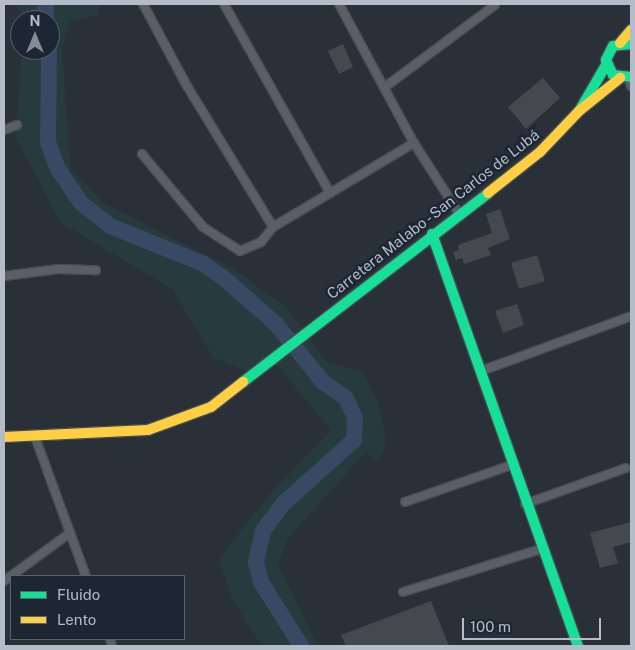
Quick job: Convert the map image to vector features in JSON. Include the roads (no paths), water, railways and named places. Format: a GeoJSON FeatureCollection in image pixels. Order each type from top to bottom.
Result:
{"type":"FeatureCollection","features":[{"type":"Feature","properties":{"kind":"main road","name":"Carretera Malabo - San Carlos de Lubá"},"geometry":{"type":"LineString","coordinates":[[35,437],[117,433],[170,425],[211,407],[458,212],[540,152],[579,111],[606,65],[608,53],[631,30]]}},
{"type":"Feature","properties":{"kind":"main road"},"geometry":{"type":"LineString","coordinates":[[620,43],[631,44]]}},
{"type":"Feature","properties":{"kind":"main road"},"geometry":{"type":"LineString","coordinates":[[606,65],[628,80]]}},
{"type":"Feature","properties":{"kind":"main road","name":"Carretera Malabo - San Carlos de Lubá"},"geometry":{"type":"LineString","coordinates":[[579,111],[628,80]]}},
{"type":"Feature","properties":{"kind":"main road"},"geometry":{"type":"LineString","coordinates":[[432,234],[481,371],[525,504],[578,646]]}},
{"type":"Feature","properties":{"kind":"main road"},"geometry":{"type":"LineString","coordinates":[[4,437],[35,437]]}},
{"type":"Feature","properties":{"kind":"street"},"geometry":{"type":"LineString","coordinates":[[143,4],[187,86],[273,227]]}},
{"type":"Feature","properties":{"kind":"street"},"geometry":{"type":"LineString","coordinates":[[224,4],[330,193]]}},
{"type":"Feature","properties":{"kind":"street"},"geometry":{"type":"LineString","coordinates":[[339,4],[414,143],[458,212]]}},
{"type":"Feature","properties":{"kind":"street"},"geometry":{"type":"LineString","coordinates":[[385,87],[495,5]]}},
{"type":"Feature","properties":{"kind":"street"},"geometry":{"type":"LineString","coordinates":[[4,130],[17,126]]}},
{"type":"Feature","properties":{"kind":"street"},"geometry":{"type":"LineString","coordinates":[[142,154],[203,226],[232,249],[249,249],[273,227],[414,143]]}},
{"type":"Feature","properties":{"kind":"street"},"geometry":{"type":"LineString","coordinates":[[4,276],[59,269],[96,270]]}},
{"type":"Feature","properties":{"kind":"street"},"geometry":{"type":"LineString","coordinates":[[481,371],[631,316]]}},
{"type":"Feature","properties":{"kind":"street"},"geometry":{"type":"LineString","coordinates":[[35,437],[86,575]]}},
{"type":"Feature","properties":{"kind":"street"},"geometry":{"type":"LineString","coordinates":[[405,502],[512,465]]}},
{"type":"Feature","properties":{"kind":"street"},"geometry":{"type":"LineString","coordinates":[[525,504],[626,468]]}},
{"type":"Feature","properties":{"kind":"street"},"geometry":{"type":"LineString","coordinates":[[12,575],[70,533]]}},
{"type":"Feature","properties":{"kind":"street"},"geometry":{"type":"LineString","coordinates":[[402,592],[541,549]]}},
{"type":"Feature","properties":{"kind":"waterway"},"geometry":{"type":"LineString","coordinates":[[46,4],[46,10]]}},
{"type":"Feature","properties":{"kind":"waterway"},"geometry":{"type":"LineString","coordinates":[[49,60],[48,142],[58,169],[81,203],[110,226],[204,264],[227,281],[276,324],[323,382],[346,398],[355,418],[354,440],[283,504],[263,531],[256,562],[261,582],[301,646]]}}]}
